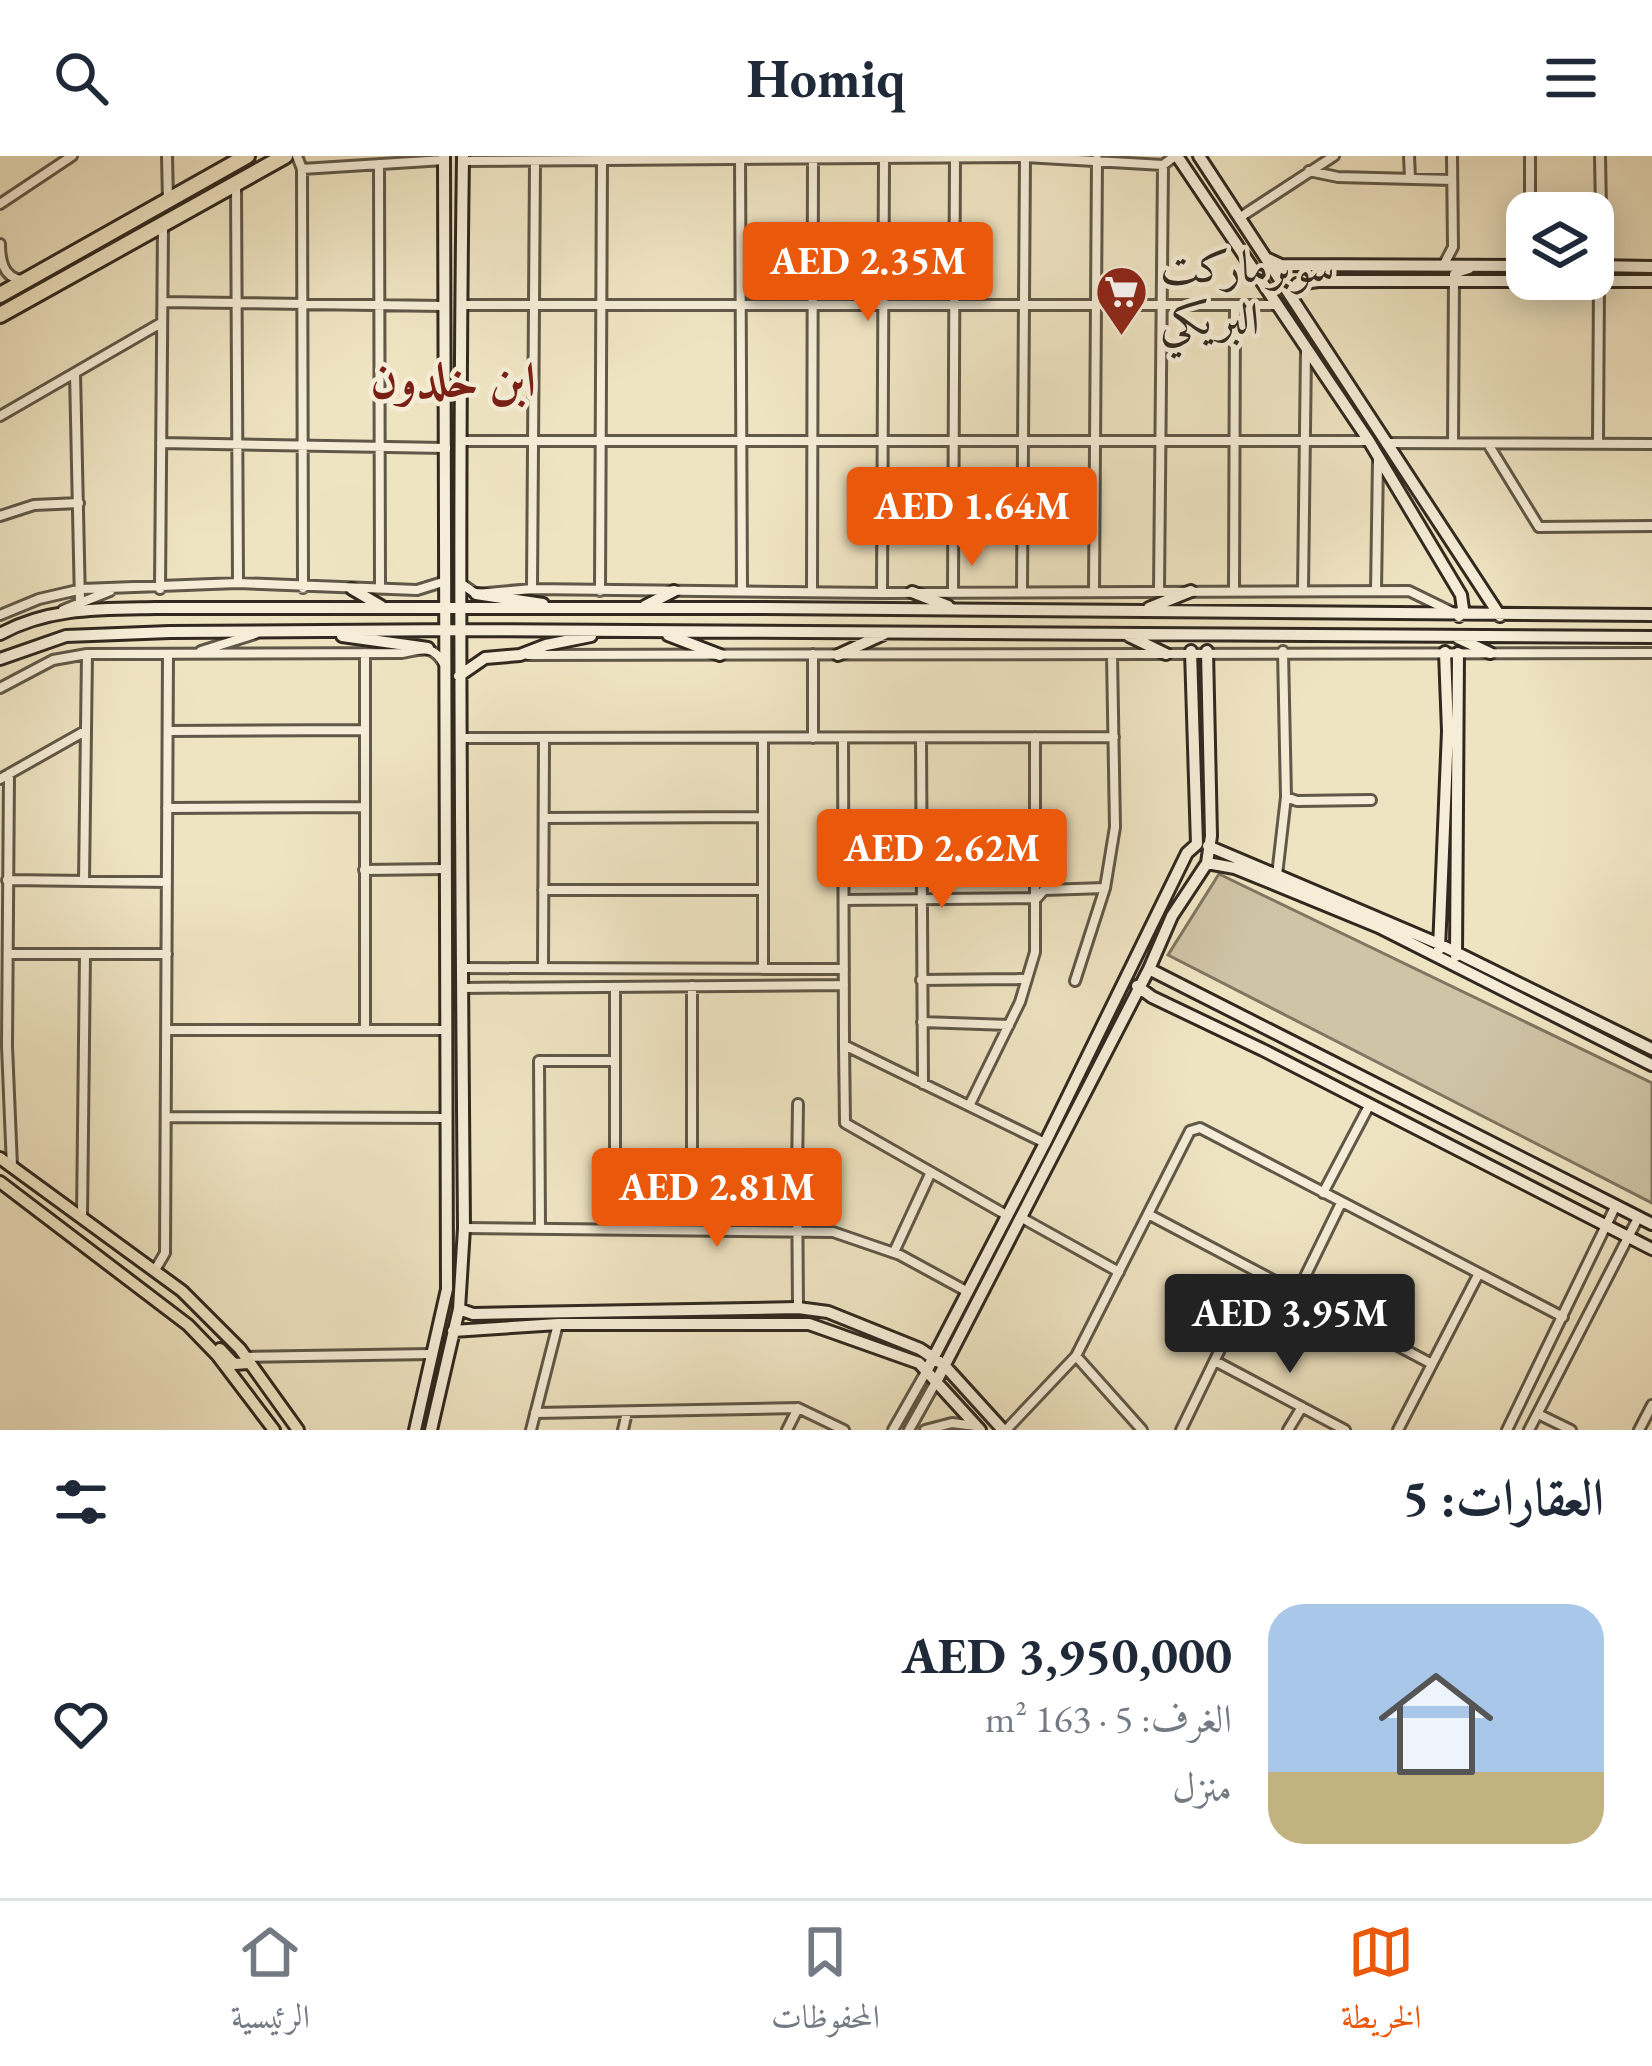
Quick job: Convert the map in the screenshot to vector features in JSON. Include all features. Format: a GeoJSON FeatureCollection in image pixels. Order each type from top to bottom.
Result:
{"type":"FeatureCollection","features":[{"type":"Feature","properties":{"kind":"highway"},"geometry":{"type":"LineString","coordinates":[[0,295],[247,156]]}},
{"type":"Feature","properties":{"kind":"highway"},"geometry":{"type":"LineString","coordinates":[[0,317],[285,156]]}},
{"type":"Feature","properties":{"kind":"main road"},"geometry":{"type":"LineString","coordinates":[[0,1158],[155,1270],[211,1318],[298,1430]]}},
{"type":"Feature","properties":{"kind":"main road"},"geometry":{"type":"LineString","coordinates":[[0,1182],[167,1307],[217,1355],[271,1430]]}},
{"type":"Feature","properties":{"kind":"main road"},"geometry":{"type":"LineString","coordinates":[[167,1307],[195,1322],[234,1364],[246,1360]]}},
{"type":"Feature","properties":{"kind":"street"},"geometry":{"type":"LineString","coordinates":[[0,204],[72,156]]}},
{"type":"Feature","properties":{"kind":"street"},"geometry":{"type":"LineString","coordinates":[[167,156],[168,201]]}},
{"type":"Feature","properties":{"kind":"street"},"geometry":{"type":"LineString","coordinates":[[297,156],[302,169],[303,588]]}},
{"type":"Feature","properties":{"kind":"street"},"geometry":{"type":"LineString","coordinates":[[953,591],[955,156]]}},
{"type":"Feature","properties":{"kind":"street"},"geometry":{"type":"LineString","coordinates":[[1022,590],[1025,156]]}},
{"type":"Feature","properties":{"kind":"street"},"geometry":{"type":"LineString","coordinates":[[415,1430],[447,1289],[445,666],[461,441],[463,159],[1025,156],[1162,165],[1176,156],[1369,441],[1462,595],[1459,616]]}},
{"type":"Feature","properties":{"kind":"street"},"geometry":{"type":"LineString","coordinates":[[1199,156],[1500,616]]}},
{"type":"Feature","properties":{"kind":"street"},"geometry":{"type":"LineString","coordinates":[[1239,218],[1334,156]]}},
{"type":"Feature","properties":{"kind":"street"},"geometry":{"type":"LineString","coordinates":[[1409,156],[1410,178]]}},
{"type":"Feature","properties":{"kind":"street"},"geometry":{"type":"LineString","coordinates":[[1443,267],[1453,247],[1452,156]]}},
{"type":"Feature","properties":{"kind":"street"},"geometry":{"type":"LineString","coordinates":[[1530,156],[1530,192]]}},
{"type":"Feature","properties":{"kind":"street"},"geometry":{"type":"LineString","coordinates":[[1599,192],[1600,156]]}},
{"type":"Feature","properties":{"kind":"street"},"geometry":{"type":"LineString","coordinates":[[812,591],[813,157]]}},
{"type":"Feature","properties":{"kind":"street"},"geometry":{"type":"LineString","coordinates":[[882,593],[884,157]]}},
{"type":"Feature","properties":{"kind":"street"},"geometry":{"type":"LineString","coordinates":[[302,169],[445,158],[446,448],[453,582],[463,608],[459,738],[464,1228],[459,1309],[431,1430]]}},
{"type":"Feature","properties":{"kind":"street"},"geometry":{"type":"LineString","coordinates":[[600,591],[602,158]]}},
{"type":"Feature","properties":{"kind":"street"},"geometry":{"type":"LineString","coordinates":[[740,158],[742,591]]}},
{"type":"Feature","properties":{"kind":"street"},"geometry":{"type":"LineString","coordinates":[[1094,590],[1097,158]]}},
{"type":"Feature","properties":{"kind":"street"},"geometry":{"type":"LineString","coordinates":[[532,589],[535,162]]}},
{"type":"Feature","properties":{"kind":"street"},"geometry":{"type":"LineString","coordinates":[[379,164],[380,588]]}},
{"type":"Feature","properties":{"kind":"street"},"geometry":{"type":"LineString","coordinates":[[1159,591],[1162,165]]}},
{"type":"Feature","properties":{"kind":"street"},"geometry":{"type":"LineString","coordinates":[[1309,171],[1338,177],[1452,179]]}},
{"type":"Feature","properties":{"kind":"street"},"geometry":{"type":"LineString","coordinates":[[236,184],[238,583]]}},
{"type":"Feature","properties":{"kind":"street"},"geometry":{"type":"LineString","coordinates":[[160,589],[164,225]]}},
{"type":"Feature","properties":{"kind":"street"},"geometry":{"type":"LineString","coordinates":[[0,244],[0,257],[11,276],[28,278]]}},
{"type":"Feature","properties":{"kind":"street"},"geometry":{"type":"LineString","coordinates":[[1268,259],[1281,265],[1506,266]]}},
{"type":"Feature","properties":{"kind":"street"},"geometry":{"type":"LineString","coordinates":[[1304,265],[1300,277],[1309,283]]}},
{"type":"Feature","properties":{"kind":"street"},"geometry":{"type":"LineString","coordinates":[[1614,266],[1652,266]]}},
{"type":"Feature","properties":{"kind":"street"},"geometry":{"type":"LineString","coordinates":[[1454,443],[1454,274],[1476,267]]}},
{"type":"Feature","properties":{"kind":"street"},"geometry":{"type":"LineString","coordinates":[[1614,280],[1652,281]]}},
{"type":"Feature","properties":{"kind":"street"},"geometry":{"type":"LineString","coordinates":[[1289,294],[1297,284],[1309,283],[1506,281]]}},
{"type":"Feature","properties":{"kind":"street"},"geometry":{"type":"LineString","coordinates":[[1598,442],[1599,300]]}},
{"type":"Feature","properties":{"kind":"street"},"geometry":{"type":"LineString","coordinates":[[164,302],[443,306]]}},
{"type":"Feature","properties":{"kind":"street"},"geometry":{"type":"LineString","coordinates":[[460,305],[1275,305]]}},
{"type":"Feature","properties":{"kind":"street"},"geometry":{"type":"LineString","coordinates":[[1234,591],[1235,305]]}},
{"type":"Feature","properties":{"kind":"street"},"geometry":{"type":"LineString","coordinates":[[0,416],[161,323]]}},
{"type":"Feature","properties":{"kind":"street"},"geometry":{"type":"LineString","coordinates":[[1303,590],[1306,352]]}},
{"type":"Feature","properties":{"kind":"street"},"geometry":{"type":"LineString","coordinates":[[75,373],[80,603]]}},
{"type":"Feature","properties":{"kind":"street"},"geometry":{"type":"LineString","coordinates":[[461,441],[1369,441]]}},
{"type":"Feature","properties":{"kind":"street"},"geometry":{"type":"LineString","coordinates":[[1487,442],[1539,527],[1652,526]]}},
{"type":"Feature","properties":{"kind":"street"},"geometry":{"type":"LineString","coordinates":[[161,443],[446,448]]}},
{"type":"Feature","properties":{"kind":"street"},"geometry":{"type":"LineString","coordinates":[[1386,443],[1652,445]]}},
{"type":"Feature","properties":{"kind":"street"},"geometry":{"type":"LineString","coordinates":[[1376,591],[1378,456]]}},
{"type":"Feature","properties":{"kind":"street"},"geometry":{"type":"LineString","coordinates":[[0,516],[34,505],[79,503]]}},
{"type":"Feature","properties":{"kind":"street"},"geometry":{"type":"LineString","coordinates":[[0,615],[82,589],[238,583],[417,590],[453,582],[476,594],[570,609]]}},
{"type":"Feature","properties":{"kind":"street"},"geometry":{"type":"LineString","coordinates":[[1462,595],[1471,598],[1480,586]]}},
{"type":"Feature","properties":{"kind":"street"},"geometry":{"type":"LineString","coordinates":[[0,634],[117,588]]}},
{"type":"Feature","properties":{"kind":"street"},"geometry":{"type":"LineString","coordinates":[[352,589],[384,608]]}},
{"type":"Feature","properties":{"kind":"street"},"geometry":{"type":"LineString","coordinates":[[476,594],[532,589],[1409,591],[1459,616]]}},
{"type":"Feature","properties":{"kind":"street"},"geometry":{"type":"LineString","coordinates":[[639,609],[674,591]]}},
{"type":"Feature","properties":{"kind":"street"},"geometry":{"type":"LineString","coordinates":[[1140,612],[1191,591]]}},
{"type":"Feature","properties":{"kind":"street"},"geometry":{"type":"LineString","coordinates":[[912,592],[957,610]]}},
{"type":"Feature","properties":{"kind":"street"},"geometry":{"type":"LineString","coordinates":[[50,615],[89,609],[463,608],[1652,615]]}},
{"type":"Feature","properties":{"kind":"street"},"geometry":{"type":"LineString","coordinates":[[315,631],[428,648],[437,652],[445,666]]}},
{"type":"Feature","properties":{"kind":"street"},"geometry":{"type":"LineString","coordinates":[[0,659],[66,636],[315,631],[1652,638]]}},
{"type":"Feature","properties":{"kind":"street"},"geometry":{"type":"LineString","coordinates":[[520,655],[614,631]]}},
{"type":"Feature","properties":{"kind":"street"},"geometry":{"type":"LineString","coordinates":[[660,631],[720,655]]}},
{"type":"Feature","properties":{"kind":"street"},"geometry":{"type":"LineString","coordinates":[[194,654],[262,632]]}},
{"type":"Feature","properties":{"kind":"street"},"geometry":{"type":"LineString","coordinates":[[838,655],[886,633]]}},
{"type":"Feature","properties":{"kind":"street"},"geometry":{"type":"LineString","coordinates":[[1126,634],[1166,654]]}},
{"type":"Feature","properties":{"kind":"street"},"geometry":{"type":"LineString","coordinates":[[1455,636],[1490,653]]}},
{"type":"Feature","properties":{"kind":"street"},"geometry":{"type":"LineString","coordinates":[[0,688],[53,660],[87,654],[402,653],[428,648]]}},
{"type":"Feature","properties":{"kind":"street"},"geometry":{"type":"LineString","coordinates":[[893,1430],[1022,1218],[1172,916],[1207,862],[1191,651]]}},
{"type":"Feature","properties":{"kind":"street"},"geometry":{"type":"LineString","coordinates":[[1204,845],[1207,651]]}},
{"type":"Feature","properties":{"kind":"street"},"geometry":{"type":"LineString","coordinates":[[1277,875],[1286,797],[1283,651]]}},
{"type":"Feature","properties":{"kind":"street"},"geometry":{"type":"LineString","coordinates":[[365,653],[365,1029]]}},
{"type":"Feature","properties":{"kind":"street"},"geometry":{"type":"LineString","coordinates":[[1438,950],[1452,653]]}},
{"type":"Feature","properties":{"kind":"street"},"geometry":{"type":"LineString","coordinates":[[1452,653],[1455,959]]}},
{"type":"Feature","properties":{"kind":"street"},"geometry":{"type":"LineString","coordinates":[[459,676],[485,658],[520,655],[1652,653]]}},
{"type":"Feature","properties":{"kind":"street"},"geometry":{"type":"LineString","coordinates":[[84,880],[87,654]]}},
{"type":"Feature","properties":{"kind":"street"},"geometry":{"type":"LineString","coordinates":[[155,1270],[165,1252],[168,654]]}},
{"type":"Feature","properties":{"kind":"street"},"geometry":{"type":"LineString","coordinates":[[813,654],[813,738]]}},
{"type":"Feature","properties":{"kind":"street"},"geometry":{"type":"LineString","coordinates":[[1075,981],[1106,888],[1115,826],[1112,655]]}},
{"type":"Feature","properties":{"kind":"street"},"geometry":{"type":"LineString","coordinates":[[13,1167],[4,1043],[10,954],[4,776],[86,730]]}},
{"type":"Feature","properties":{"kind":"street"},"geometry":{"type":"LineString","coordinates":[[168,730],[364,730]]}},
{"type":"Feature","properties":{"kind":"street"},"geometry":{"type":"LineString","coordinates":[[921,737],[923,1084]]}},
{"type":"Feature","properties":{"kind":"street"},"geometry":{"type":"LineString","coordinates":[[968,1106],[1009,1025],[1035,952],[1035,737]]}},
{"type":"Feature","properties":{"kind":"street"},"geometry":{"type":"LineString","coordinates":[[459,738],[1114,737]]}},
{"type":"Feature","properties":{"kind":"street"},"geometry":{"type":"LineString","coordinates":[[543,968],[544,738]]}},
{"type":"Feature","properties":{"kind":"street"},"geometry":{"type":"LineString","coordinates":[[763,738],[763,969]]}},
{"type":"Feature","properties":{"kind":"street"},"geometry":{"type":"LineString","coordinates":[[843,738],[845,1123],[1008,1216]]}},
{"type":"Feature","properties":{"kind":"street"},"geometry":{"type":"LineString","coordinates":[[1286,797],[1371,800]]}},
{"type":"Feature","properties":{"kind":"street"},"geometry":{"type":"LineString","coordinates":[[167,808],[363,807]]}},
{"type":"Feature","properties":{"kind":"street"},"geometry":{"type":"LineString","coordinates":[[544,818],[763,817]]}},
{"type":"Feature","properties":{"kind":"street"},"geometry":{"type":"LineString","coordinates":[[909,1430],[937,1380],[939,1361],[968,1292],[1187,853],[1204,845],[1277,875],[1438,950],[1652,1065]]}},
{"type":"Feature","properties":{"kind":"street"},"geometry":{"type":"LineString","coordinates":[[1207,862],[1235,868],[1438,950]]}},
{"type":"Feature","properties":{"kind":"street"},"geometry":{"type":"LineString","coordinates":[[364,870],[445,868]]}},
{"type":"Feature","properties":{"kind":"street"},"geometry":{"type":"LineString","coordinates":[[8,880],[167,881]]}},
{"type":"Feature","properties":{"kind":"street"},"geometry":{"type":"LineString","coordinates":[[844,900],[1037,898],[1044,890],[1106,888]]}},
{"type":"Feature","properties":{"kind":"street"},"geometry":{"type":"LineString","coordinates":[[543,890],[763,890]]}},
{"type":"Feature","properties":{"kind":"street"},"geometry":{"type":"LineString","coordinates":[[10,954],[167,954]]}},
{"type":"Feature","properties":{"kind":"street"},"geometry":{"type":"LineString","coordinates":[[82,1217],[86,954]]}},
{"type":"Feature","properties":{"kind":"street"},"geometry":{"type":"LineString","coordinates":[[1455,959],[1652,1049]]}},
{"type":"Feature","properties":{"kind":"street"},"geometry":{"type":"LineString","coordinates":[[461,968],[844,969]]}},
{"type":"Feature","properties":{"kind":"street"},"geometry":{"type":"LineString","coordinates":[[476,968],[503,987]]}},
{"type":"Feature","properties":{"kind":"street"},"geometry":{"type":"LineString","coordinates":[[1149,969],[1652,1224]]}},
{"type":"Feature","properties":{"kind":"street"},"geometry":{"type":"LineString","coordinates":[[921,980],[1027,979]]}},
{"type":"Feature","properties":{"kind":"street"},"geometry":{"type":"LineString","coordinates":[[462,988],[844,985]]}},
{"type":"Feature","properties":{"kind":"street"},"geometry":{"type":"LineString","coordinates":[[692,986],[692,1169],[797,1174]]}},
{"type":"Feature","properties":{"kind":"street"},"geometry":{"type":"LineString","coordinates":[[1137,986],[1152,998],[1652,1249]]}},
{"type":"Feature","properties":{"kind":"street"},"geometry":{"type":"LineString","coordinates":[[615,987],[615,1228]]}},
{"type":"Feature","properties":{"kind":"street"},"geometry":{"type":"LineString","coordinates":[[922,1022],[1009,1025]]}},
{"type":"Feature","properties":{"kind":"street"},"geometry":{"type":"LineString","coordinates":[[166,1030],[446,1030]]}},
{"type":"Feature","properties":{"kind":"street"},"geometry":{"type":"LineString","coordinates":[[844,1045],[1045,1144]]}},
{"type":"Feature","properties":{"kind":"street"},"geometry":{"type":"LineString","coordinates":[[540,1228],[539,1061],[615,1060]]}},
{"type":"Feature","properties":{"kind":"street"},"geometry":{"type":"LineString","coordinates":[[798,1104],[798,1308]]}},
{"type":"Feature","properties":{"kind":"street"},"geometry":{"type":"LineString","coordinates":[[1324,1193],[1370,1104]]}},
{"type":"Feature","properties":{"kind":"street"},"geometry":{"type":"LineString","coordinates":[[166,1117],[446,1118]]}},
{"type":"Feature","properties":{"kind":"street"},"geometry":{"type":"LineString","coordinates":[[459,1309],[473,1314],[798,1308],[828,1312],[939,1361],[1004,1430],[1076,1356],[1190,1131],[1200,1128],[1563,1317]]}},
{"type":"Feature","properties":{"kind":"street"},"geometry":{"type":"LineString","coordinates":[[894,1253],[931,1172]]}},
{"type":"Feature","properties":{"kind":"street"},"geometry":{"type":"LineString","coordinates":[[1297,1293],[1341,1203]]}},
{"type":"Feature","properties":{"kind":"street"},"geometry":{"type":"LineString","coordinates":[[1507,1430],[1616,1205]]}},
{"type":"Feature","properties":{"kind":"street"},"geometry":{"type":"LineString","coordinates":[[1148,1214],[1432,1364]]}},
{"type":"Feature","properties":{"kind":"street"},"geometry":{"type":"LineString","coordinates":[[1529,1430],[1639,1217]]}},
{"type":"Feature","properties":{"kind":"street"},"geometry":{"type":"LineString","coordinates":[[1022,1218],[1118,1271]]}},
{"type":"Feature","properties":{"kind":"street"},"geometry":{"type":"LineString","coordinates":[[464,1228],[833,1232],[894,1253],[968,1292]]}},
{"type":"Feature","properties":{"kind":"street"},"geometry":{"type":"LineString","coordinates":[[1181,1430],[1257,1273]]}},
{"type":"Feature","properties":{"kind":"street"},"geometry":{"type":"LineString","coordinates":[[1397,1430],[1478,1275]]}},
{"type":"Feature","properties":{"kind":"street"},"geometry":{"type":"LineString","coordinates":[[453,1331],[558,1324],[809,1324],[905,1356],[927,1370],[978,1428]]}},
{"type":"Feature","properties":{"kind":"street"},"geometry":{"type":"LineString","coordinates":[[531,1430],[558,1324]]}},
{"type":"Feature","properties":{"kind":"street"},"geometry":{"type":"LineString","coordinates":[[246,1360],[432,1354]]}},
{"type":"Feature","properties":{"kind":"street"},"geometry":{"type":"LineString","coordinates":[[1076,1356],[1142,1430]]}},
{"type":"Feature","properties":{"kind":"street"},"geometry":{"type":"LineString","coordinates":[[1215,1361],[1345,1430]]}},
{"type":"Feature","properties":{"kind":"street"},"geometry":{"type":"LineString","coordinates":[[1639,1430],[1652,1405]]}},
{"type":"Feature","properties":{"kind":"street"},"geometry":{"type":"LineString","coordinates":[[1288,1430],[1302,1407]]}},
{"type":"Feature","properties":{"kind":"street"},"geometry":{"type":"LineString","coordinates":[[535,1413],[798,1408],[844,1430]]}},
{"type":"Feature","properties":{"kind":"street"},"geometry":{"type":"LineString","coordinates":[[787,1430],[798,1408]]}},
{"type":"Feature","properties":{"kind":"street"},"geometry":{"type":"LineString","coordinates":[[623,1430],[627,1412]]}},
{"type":"Feature","properties":{"kind":"street"},"geometry":{"type":"LineString","coordinates":[[1538,1414],[1570,1430]]}},
{"type":"Feature","properties":{"kind":"street"},"geometry":{"type":"LineString","coordinates":[[925,1430],[952,1423],[978,1428]]}},
{"type":"Feature","properties":{"kind":"shaded area"},"geometry":{"type":"Polygon","coordinates":[[[1219,874],[1652,1083],[1652,1203],[1168,955],[1219,874]]]}},
{"type":"Feature","properties":{"kind":"place","name":"سوبرماركت البريكي"},"geometry":{"type":"Point","coordinates":[1121,338]}},
{"type":"Feature","properties":{"kind":"district","name":"ابن خلدون"},"geometry":{"type":"Point","coordinates":[453,379]}}]}
